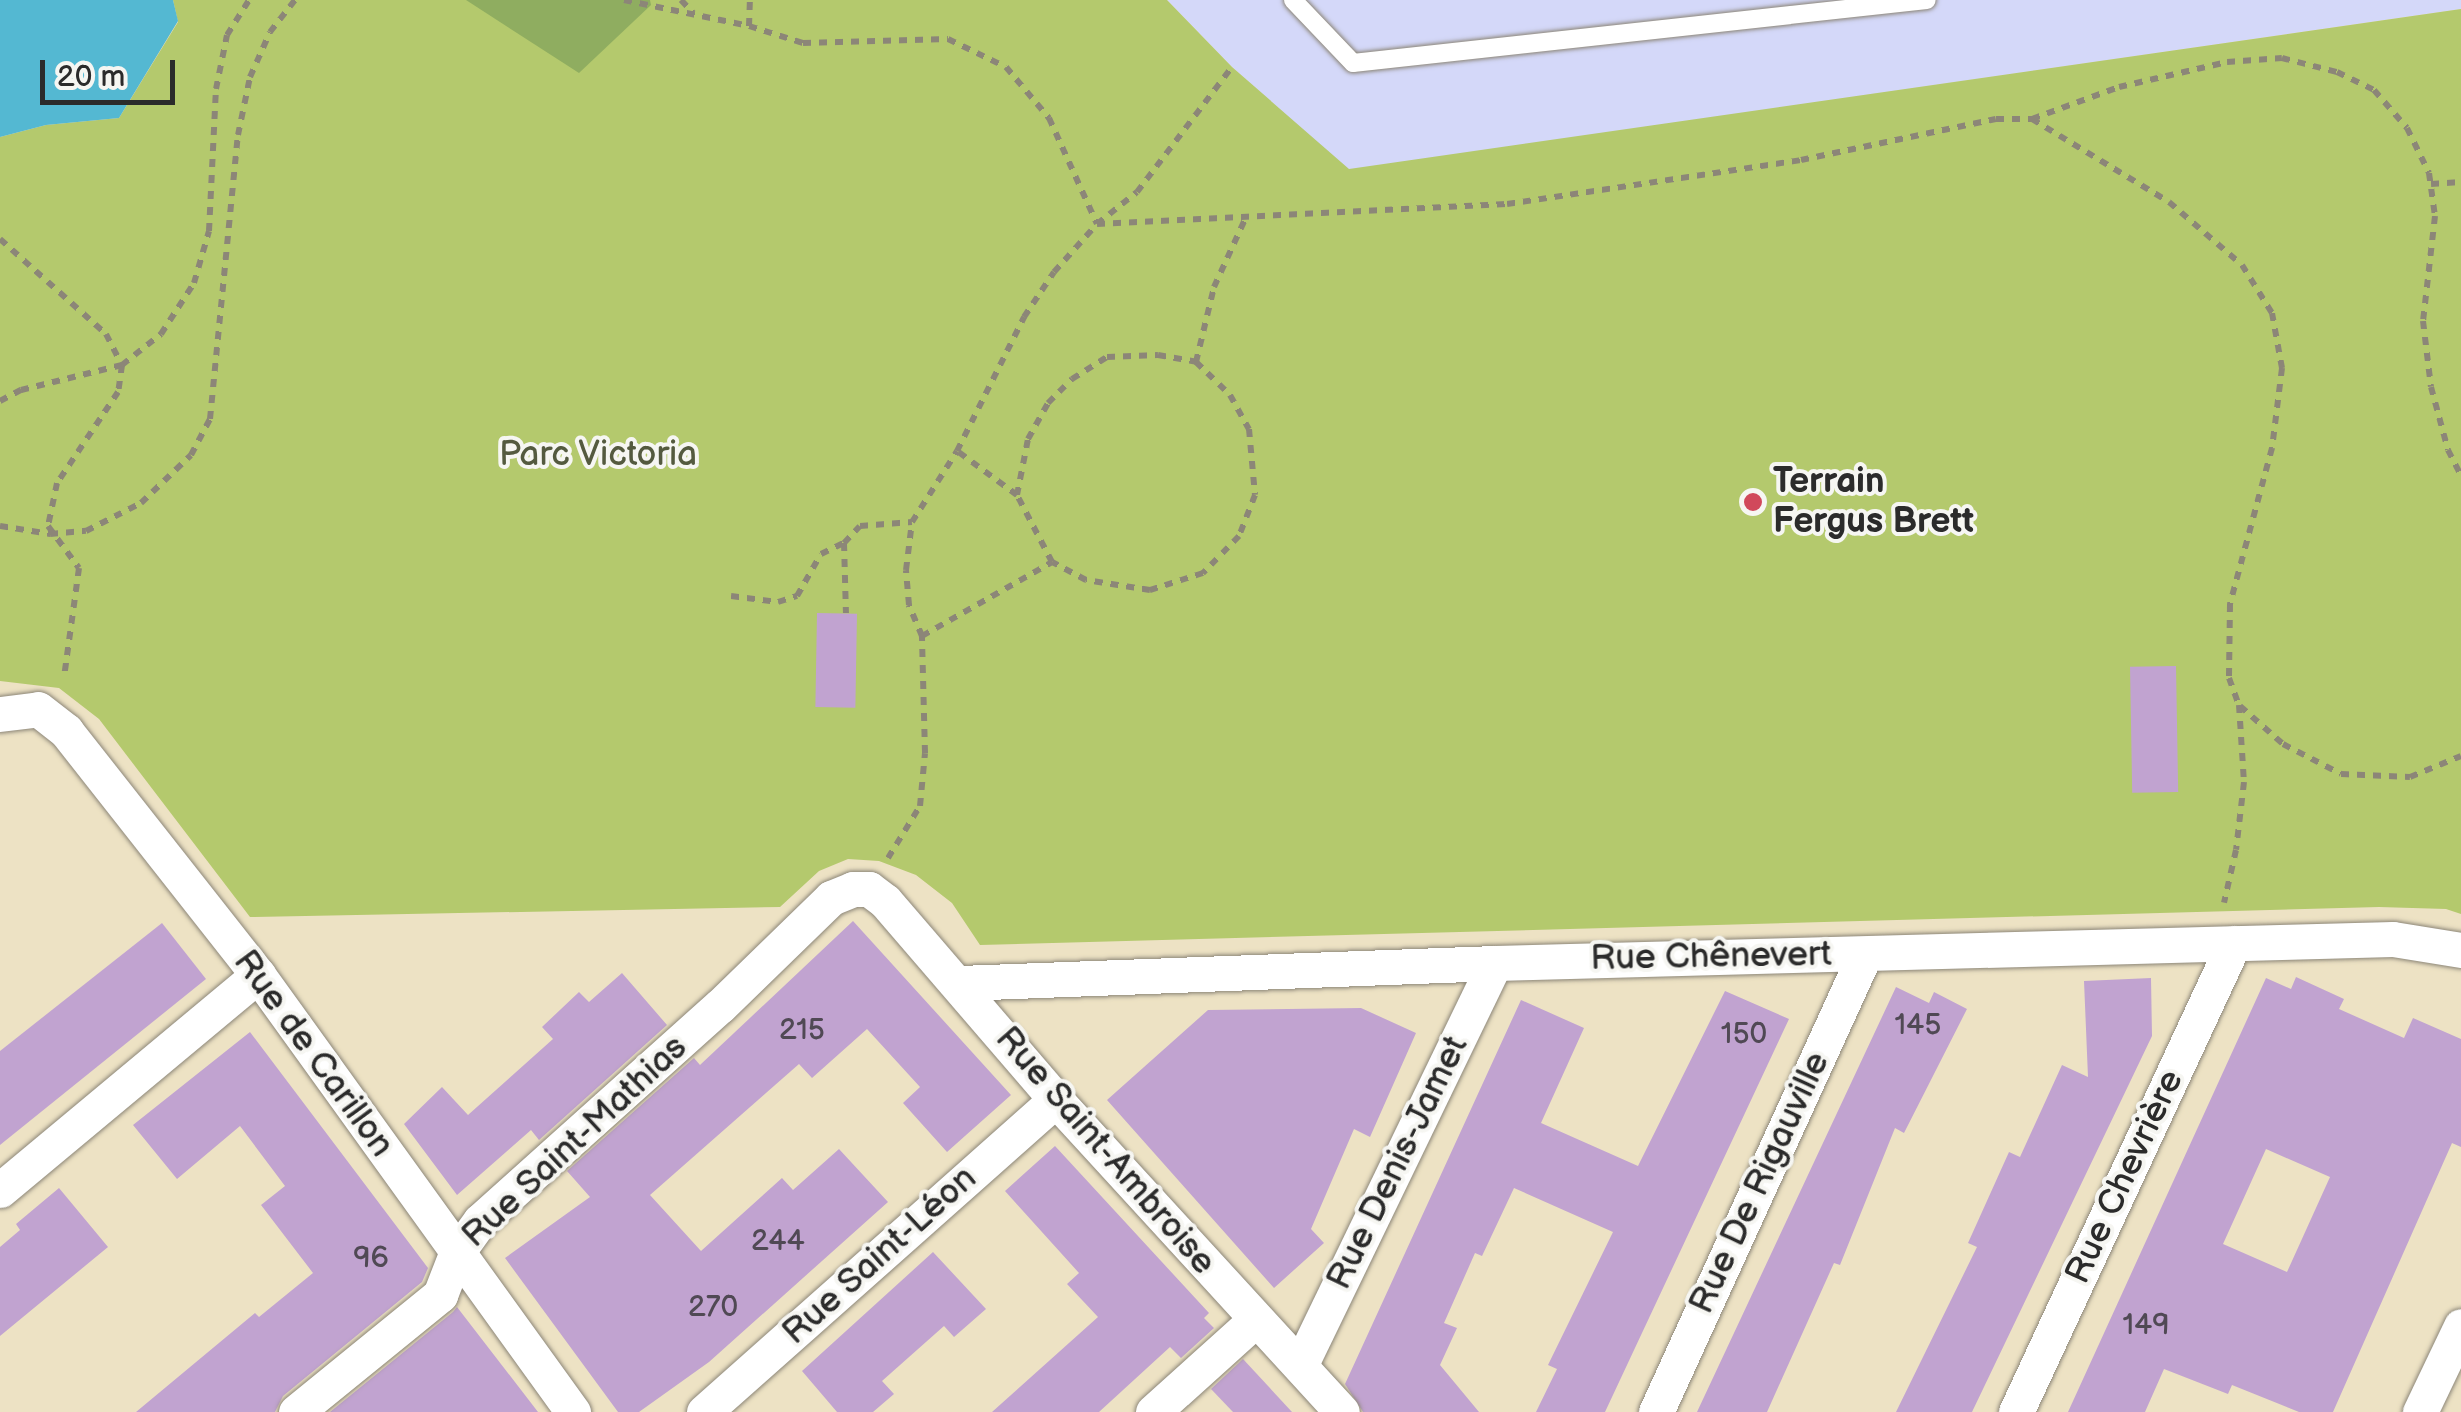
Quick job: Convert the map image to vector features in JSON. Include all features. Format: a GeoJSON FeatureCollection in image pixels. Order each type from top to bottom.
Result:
{"type":"FeatureCollection","features":[{"type":"Feature","properties":{"kind":"street"},"geometry":{"type":"LineString","coordinates":[[0,714],[38,709]]}},
{"type":"Feature","properties":{"kind":"street","name":"Rue de Carillon"},"geometry":{"type":"LineString","coordinates":[[38,709],[66,731],[258,976],[573,1412]]}},
{"type":"Feature","properties":{"kind":"street","name":"Rue Saint-Mathias"},"geometry":{"type":"LineString","coordinates":[[296,1412],[440,1294],[456,1254],[480,1221],[720,1006],[832,898],[853,888],[869,888]]}},
{"type":"Feature","properties":{"kind":"street","name":"Rue Saint-Ambroise"},"geometry":{"type":"LineString","coordinates":[[869,888],[886,901],[960,983],[1056,1100],[1342,1412]]}},
{"type":"Feature","properties":{"kind":"street","name":"Rue Chênevert"},"geometry":{"type":"LineString","coordinates":[[960,983],[1865,954],[2228,928],[2393,939],[2461,950]]}},
{"type":"Feature","properties":{"kind":"street","name":"Rue Chevrière"},"geometry":{"type":"LineString","coordinates":[[2016,1412],[2228,928]]}},
{"type":"Feature","properties":{"kind":"street","name":"Rue De Rigauville"},"geometry":{"type":"LineString","coordinates":[[1656,1412],[1865,954]]}},
{"type":"Feature","properties":{"kind":"street","name":"Rue Denis-Jamet"},"geometry":{"type":"LineString","coordinates":[[1301,1364],[1495,963]]}},
{"type":"Feature","properties":{"kind":"street"},"geometry":{"type":"LineString","coordinates":[[0,1190],[258,976]]}},
{"type":"Feature","properties":{"kind":"street","name":"Rue Saint-Léon"},"geometry":{"type":"LineString","coordinates":[[704,1412],[1056,1100]]}},
{"type":"Feature","properties":{"kind":"street"},"geometry":{"type":"LineString","coordinates":[[1153,1412],[1254,1320]]}},
{"type":"Feature","properties":{"kind":"street"},"geometry":{"type":"LineString","coordinates":[[2420,1412],[2461,1326]]}},
{"type":"Feature","properties":{"kind":"lane"},"geometry":{"type":"LineString","coordinates":[[1293,0],[1352,63],[1927,0]]}},
{"type":"Feature","properties":{"kind":"path"},"geometry":{"type":"LineString","coordinates":[[0,401],[21,390],[122,364],[161,334],[194,283],[209,231],[220,71],[227,35],[248,0]]}},
{"type":"Feature","properties":{"kind":"path"},"geometry":{"type":"LineString","coordinates":[[0,526],[50,534],[86,531],[141,503],[192,455],[210,419],[238,136],[250,76],[270,32],[295,0]]}},
{"type":"Feature","properties":{"kind":"path"},"geometry":{"type":"LineString","coordinates":[[624,0],[750,26],[803,43],[948,40],[1006,67],[1049,118],[1097,224]]}},
{"type":"Feature","properties":{"kind":"path"},"geometry":{"type":"LineString","coordinates":[[681,0],[693,13]]}},
{"type":"Feature","properties":{"kind":"path"},"geometry":{"type":"LineString","coordinates":[[750,0],[750,26]]}},
{"type":"Feature","properties":{"kind":"path"},"geometry":{"type":"LineString","coordinates":[[1097,224],[1507,204],[1801,160],[1996,119],[2032,119],[2119,87],[2227,62],[2282,58],[2337,72],[2374,90],[2407,128],[2431,184],[2435,216],[2424,322],[2431,387],[2448,450],[2461,475]]}},
{"type":"Feature","properties":{"kind":"path"},"geometry":{"type":"LineString","coordinates":[[869,888],[920,806],[925,753],[922,636],[909,605],[906,570],[912,522],[957,451],[1024,317],[1054,272],[1097,224],[1137,192],[1232,68]]}},
{"type":"Feature","properties":{"kind":"path"},"geometry":{"type":"LineString","coordinates":[[2032,119],[2168,202],[2242,265],[2272,313],[2282,368],[2272,448],[2230,604],[2229,678],[2239,705],[2244,782],[2228,928]]}},
{"type":"Feature","properties":{"kind":"path"},"geometry":{"type":"LineString","coordinates":[[2431,184],[2461,182]]}},
{"type":"Feature","properties":{"kind":"path"},"geometry":{"type":"LineString","coordinates":[[1196,362],[1214,288],[1246,216]]}},
{"type":"Feature","properties":{"kind":"path"},"geometry":{"type":"LineString","coordinates":[[0,239],[106,334],[122,364],[118,392],[57,482],[50,534],[80,568],[69,670],[38,709]]}},
{"type":"Feature","properties":{"kind":"path"},"geometry":{"type":"LineString","coordinates":[[957,451],[1017,496],[1052,562],[1086,580],[1150,590],[1203,573],[1240,536],[1254,496],[1249,429],[1230,395],[1196,362],[1158,355],[1107,357],[1072,379],[1048,403],[1028,439],[1017,496]]}},
{"type":"Feature","properties":{"kind":"path"},"geometry":{"type":"LineString","coordinates":[[731,596],[778,602],[797,596],[820,554],[844,543],[860,526],[912,522]]}},
{"type":"Feature","properties":{"kind":"path"},"geometry":{"type":"LineString","coordinates":[[844,543],[846,613]]}},
{"type":"Feature","properties":{"kind":"path"},"geometry":{"type":"LineString","coordinates":[[922,636],[1052,562]]}},
{"type":"Feature","properties":{"kind":"path"},"geometry":{"type":"LineString","coordinates":[[2239,705],[2283,744],[2342,774],[2410,778],[2461,756]]}},
{"type":"Feature","properties":{"kind":"shaded area"},"geometry":{"type":"Polygon","coordinates":[[[1167,0],[2461,0],[2461,9],[1348,170],[1232,67],[1167,0]]]}},
{"type":"Feature","properties":{"kind":"green space","name":"Parc Victoria"},"geometry":{"type":"Polygon","coordinates":[[[173,0],[1167,0],[1232,67],[1349,169],[2461,9],[2461,914],[2446,909],[2379,907],[980,945],[952,903],[916,875],[879,861],[848,859],[819,871],[780,907],[250,917],[99,719],[59,688],[0,681],[0,137],[46,125],[119,118],[178,22],[173,0]]]}},
{"type":"Feature","properties":{"kind":"green space"},"geometry":{"type":"Polygon","coordinates":[[[466,0],[650,0],[651,5],[579,73],[466,0]]]}},
{"type":"Feature","properties":{"kind":"water"},"geometry":{"type":"Polygon","coordinates":[[[0,0],[173,0],[178,21],[119,118],[46,125],[0,137],[0,0]]]}},
{"type":"Feature","properties":{"kind":"building"},"geometry":{"type":"Polygon","coordinates":[[[817,613],[857,614],[855,708],[815,707],[817,613]]]}},
{"type":"Feature","properties":{"kind":"building"},"geometry":{"type":"Polygon","coordinates":[[[2176,666],[2178,792],[2132,793],[2130,667],[2176,666]]]}},
{"type":"Feature","properties":{"kind":"building"},"geometry":{"type":"Polygon","coordinates":[[[853,921],[1011,1095],[947,1152],[903,1103],[920,1087],[867,1029],[812,1078],[799,1064],[650,1195],[701,1251],[782,1178],[793,1190],[839,1149],[888,1202],[709,1362],[639,1412],[618,1412],[505,1258],[590,1197],[567,1171],[694,1058],[700,1065],[853,921]]]}},
{"type":"Feature","properties":{"kind":"building"},"geometry":{"type":"Polygon","coordinates":[[[162,923],[206,979],[0,1145],[0,1051],[162,923]]]}},
{"type":"Feature","properties":{"kind":"building"},"geometry":{"type":"Polygon","coordinates":[[[622,973],[667,1025],[539,1140],[531,1130],[457,1195],[404,1124],[442,1087],[468,1115],[553,1039],[542,1027],[579,992],[589,1002],[622,973]]]}},
{"type":"Feature","properties":{"kind":"building"},"geometry":{"type":"Polygon","coordinates":[[[2296,977],[2344,999],[2339,1009],[2404,1038],[2413,1018],[2461,1039],[2461,1147],[2452,1143],[2333,1412],[2299,1412],[2232,1385],[2228,1394],[2164,1369],[2145,1412],[2068,1412],[2266,978],[2291,989],[2296,977]],[[2266,1149],[2223,1244],[2287,1272],[2330,1177],[2266,1149]]]}},
{"type":"Feature","properties":{"kind":"building"},"geometry":{"type":"Polygon","coordinates":[[[2151,978],[2152,1036],[1972,1412],[1896,1412],[1977,1247],[1968,1243],[2009,1152],[2020,1157],[2062,1065],[2088,1077],[2084,981],[2151,978]]]}},
{"type":"Feature","properties":{"kind":"building"},"geometry":{"type":"Polygon","coordinates":[[[1896,987],[1929,1003],[1934,992],[1967,1009],[1904,1133],[1895,1128],[1840,1265],[1834,1263],[1767,1412],[1697,1412],[1896,987]]]}},
{"type":"Feature","properties":{"kind":"building"},"geometry":{"type":"Polygon","coordinates":[[[1725,991],[1789,1019],[1605,1412],[1536,1412],[1557,1369],[1548,1365],[1613,1232],[1514,1188],[1482,1256],[1475,1253],[1444,1323],[1457,1328],[1440,1365],[1479,1412],[1363,1412],[1345,1384],[1521,1000],[1584,1028],[1541,1123],[1638,1166],[1725,991]]]}},
{"type":"Feature","properties":{"kind":"building"},"geometry":{"type":"Polygon","coordinates":[[[1361,1008],[1416,1033],[1370,1137],[1354,1129],[1311,1229],[1324,1243],[1274,1288],[1107,1100],[1208,1010],[1361,1008]]]}},
{"type":"Feature","properties":{"kind":"building"},"geometry":{"type":"Polygon","coordinates":[[[250,1032],[428,1268],[422,1282],[283,1396],[275,1412],[136,1412],[255,1313],[259,1317],[313,1273],[261,1205],[285,1186],[240,1126],[177,1179],[133,1125],[250,1032]]]}},
{"type":"Feature","properties":{"kind":"building"},"geometry":{"type":"Polygon","coordinates":[[[1055,1146],[1209,1313],[1204,1318],[1214,1328],[1181,1358],[1170,1347],[1099,1412],[992,1412],[1098,1317],[1067,1284],[1079,1273],[1005,1191],[1055,1146]]]}},
{"type":"Feature","properties":{"kind":"building"},"geometry":{"type":"Polygon","coordinates":[[[59,1188],[108,1247],[0,1336],[0,1247],[20,1230],[16,1224],[59,1188]]]}},
{"type":"Feature","properties":{"kind":"building"},"geometry":{"type":"Polygon","coordinates":[[[933,1252],[986,1309],[954,1337],[944,1326],[882,1381],[894,1394],[873,1412],[837,1412],[802,1371],[933,1252]]]}},
{"type":"Feature","properties":{"kind":"building"},"geometry":{"type":"Polygon","coordinates":[[[457,1307],[538,1412],[330,1412],[453,1312],[457,1307]]]}},
{"type":"Feature","properties":{"kind":"building"},"geometry":{"type":"Polygon","coordinates":[[[1243,1359],[1292,1412],[1233,1412],[1211,1389],[1243,1359]]]}},
{"type":"Feature","properties":{"kind":"place","name":"Terrain Fergus Brett"},"geometry":{"type":"Point","coordinates":[1753,502]}}]}
